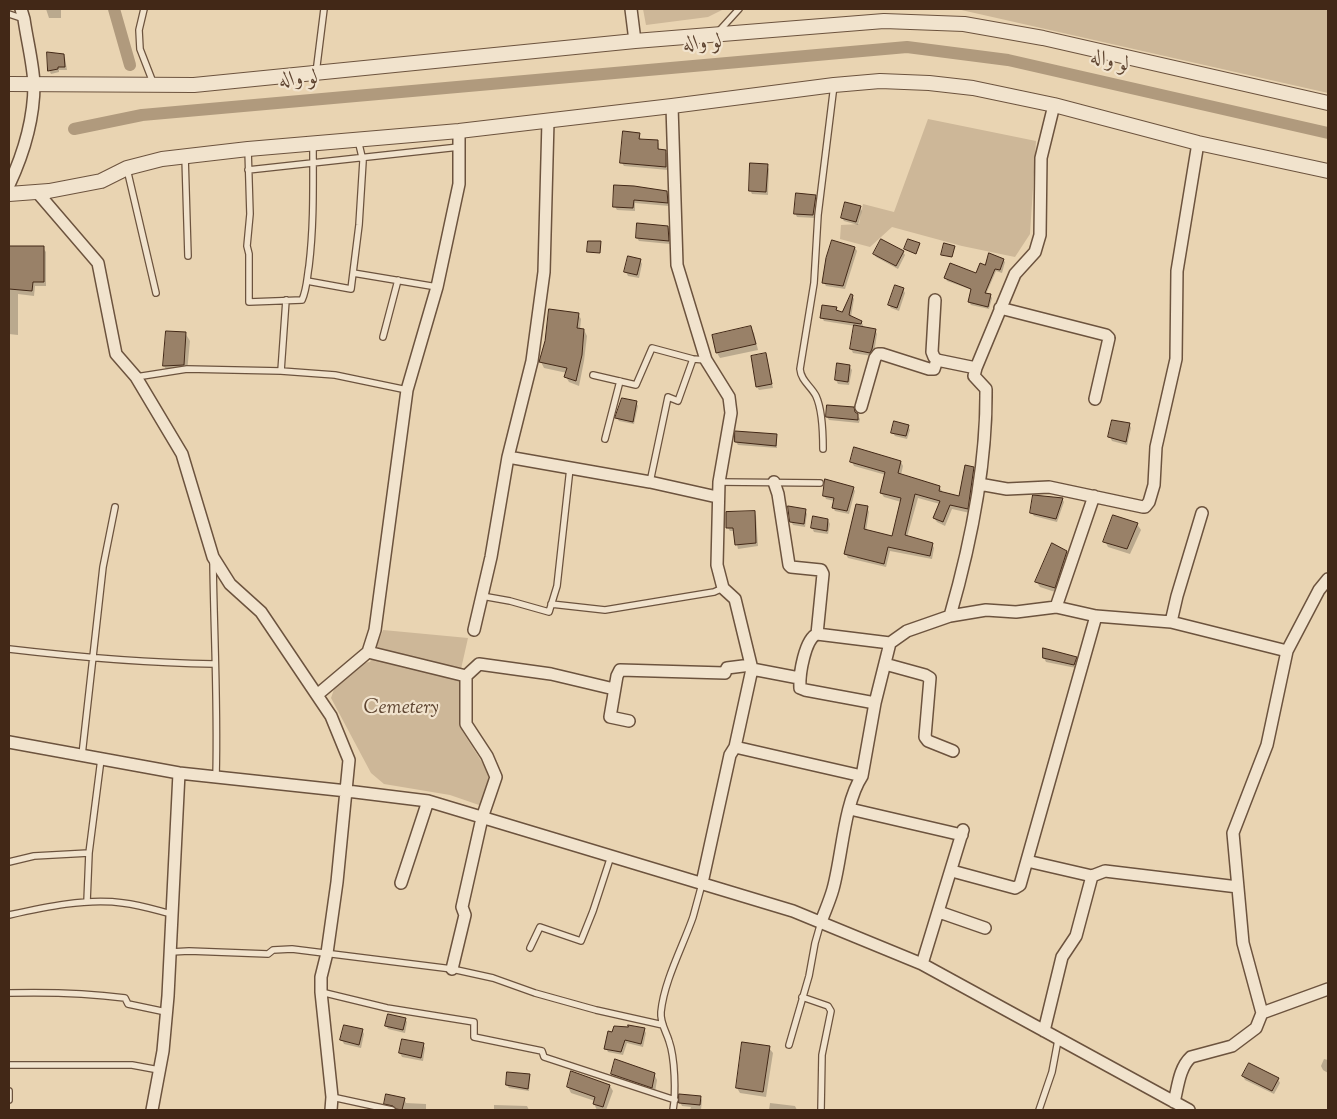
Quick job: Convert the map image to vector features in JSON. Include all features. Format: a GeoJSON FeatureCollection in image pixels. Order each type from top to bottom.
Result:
{"type":"FeatureCollection","features":[{"type":"Feature","properties":{"kind":"street"},"geometry":{"type":"LineString","coordinates":[[631,9],[635,41]]}},
{"type":"Feature","properties":{"kind":"street"},"geometry":{"type":"LineString","coordinates":[[9,185],[17,167],[31,114],[34,84],[23,14]]}},
{"type":"Feature","properties":{"kind":"street"},"geometry":{"type":"LineString","coordinates":[[9,84],[194,85],[635,41],[884,21],[964,24],[1043,38],[1328,103]]}},
{"type":"Feature","properties":{"kind":"street"},"geometry":{"type":"LineString","coordinates":[[9,194],[37,192],[101,181],[127,168],[162,159],[185,156],[459,131],[834,85],[880,82],[929,83],[973,88],[1054,105],[1198,143],[1328,172]]}},
{"type":"Feature","properties":{"kind":"street"},"geometry":{"type":"LineString","coordinates":[[950,616],[962,577],[979,484],[986,414],[986,389],[974,376],[1014,274],[1035,252],[1040,235],[1041,158],[1054,105]]}},
{"type":"Feature","properties":{"kind":"street"},"geometry":{"type":"LineString","coordinates":[[672,106],[677,265],[706,360],[729,397],[731,413],[718,482],[718,565],[723,588],[735,599],[751,667],[735,747],[730,755],[702,883]]}},
{"type":"Feature","properties":{"kind":"street"},"geometry":{"type":"LineString","coordinates":[[474,630],[491,557],[508,457],[532,361],[544,272],[548,120]]}},
{"type":"Feature","properties":{"kind":"street"},"geometry":{"type":"LineString","coordinates":[[317,695],[368,652],[375,630],[407,390],[437,287],[459,184],[459,131]]}},
{"type":"Feature","properties":{"kind":"street"},"geometry":{"type":"LineString","coordinates":[[979,484],[1007,488],[1049,487],[1145,507],[1149,502],[1154,485],[1156,447],[1176,359],[1177,272],[1198,143]]}},
{"type":"Feature","properties":{"kind":"street"},"geometry":{"type":"LineString","coordinates":[[37,192],[98,263],[116,354],[136,377],[182,454],[213,556],[230,584],[261,612],[317,695],[331,716],[349,760],[347,791],[327,953],[321,977],[332,1097],[331,1110]]}},
{"type":"Feature","properties":{"kind":"street"},"geometry":{"type":"LineString","coordinates":[[935,300],[932,352],[934,357],[937,360],[976,368]]}},
{"type":"Feature","properties":{"kind":"street"},"geometry":{"type":"LineString","coordinates":[[1000,308],[1106,335],[1109,338],[1095,399]]}},
{"type":"Feature","properties":{"kind":"street"},"geometry":{"type":"LineString","coordinates":[[861,407],[875,358],[878,354],[929,369],[934,369],[937,360]]}},
{"type":"Feature","properties":{"kind":"street"},"geometry":{"type":"LineString","coordinates":[[508,457],[650,482],[717,497]]}},
{"type":"Feature","properties":{"kind":"street"},"geometry":{"type":"LineString","coordinates":[[774,482],[778,494],[788,565],[791,567],[821,570],[823,574],[817,634]]}},
{"type":"Feature","properties":{"kind":"street"},"geometry":{"type":"LineString","coordinates":[[1056,607],[1094,496]]}},
{"type":"Feature","properties":{"kind":"street"},"geometry":{"type":"LineString","coordinates":[[1171,622],[1202,514]]}},
{"type":"Feature","properties":{"kind":"street"},"geometry":{"type":"LineString","coordinates":[[1174,1102],[1182,1068],[1186,1062],[1191,1057],[1232,1046],[1256,1028],[1262,1013],[1243,942],[1233,833],[1267,745],[1287,651],[1319,590],[1328,580]]}},
{"type":"Feature","properties":{"kind":"street"},"geometry":{"type":"LineString","coordinates":[[821,922],[833,889],[856,784],[862,776],[875,703],[890,643],[907,631],[950,616],[986,610],[1016,612],[1056,607],[1096,616],[1171,622],[1287,651]]}},
{"type":"Feature","properties":{"kind":"street"},"geometry":{"type":"LineString","coordinates":[[952,871],[1015,888],[1020,885],[1096,616]]}},
{"type":"Feature","properties":{"kind":"street"},"geometry":{"type":"LineString","coordinates":[[875,703],[804,690],[800,688],[799,678],[808,643],[812,636],[817,634],[890,643]]}},
{"type":"Feature","properties":{"kind":"street"},"geometry":{"type":"LineString","coordinates":[[368,652],[466,676]]}},
{"type":"Feature","properties":{"kind":"street"},"geometry":{"type":"LineString","coordinates":[[452,969],[465,915],[462,907],[482,818],[496,777],[487,756],[466,724],[466,676],[479,664],[551,674],[614,689]]}},
{"type":"Feature","properties":{"kind":"street"},"geometry":{"type":"LineString","coordinates":[[885,664],[930,678],[925,737],[928,741],[954,751]]}},
{"type":"Feature","properties":{"kind":"street"},"geometry":{"type":"LineString","coordinates":[[629,721],[610,716],[614,689],[620,670],[724,673],[727,668],[751,667],[799,678]]}},
{"type":"Feature","properties":{"kind":"street"},"geometry":{"type":"LineString","coordinates":[[9,742],[179,773],[347,791],[428,802],[793,911],[922,964],[1189,1110]]}},
{"type":"Feature","properties":{"kind":"street"},"geometry":{"type":"LineString","coordinates":[[735,747],[862,776]]}},
{"type":"Feature","properties":{"kind":"street"},"geometry":{"type":"LineString","coordinates":[[152,1110],[166,1012],[171,952],[179,773]]}},
{"type":"Feature","properties":{"kind":"street"},"geometry":{"type":"LineString","coordinates":[[402,883],[428,802]]}},
{"type":"Feature","properties":{"kind":"street"},"geometry":{"type":"LineString","coordinates":[[850,809],[962,833],[952,871],[922,964]]}},
{"type":"Feature","properties":{"kind":"street"},"geometry":{"type":"LineString","coordinates":[[1027,861],[1092,876],[1105,871],[1238,887]]}},
{"type":"Feature","properties":{"kind":"street"},"geometry":{"type":"LineString","coordinates":[[1044,1031],[1062,957],[1076,936],[1092,876]]}},
{"type":"Feature","properties":{"kind":"street"},"geometry":{"type":"LineString","coordinates":[[939,912],[985,928]]}},
{"type":"Feature","properties":{"kind":"street"},"geometry":{"type":"LineString","coordinates":[[1262,1013],[1328,989]]}},
{"type":"Feature","properties":{"kind":"lane"},"geometry":{"type":"LineString","coordinates":[[144,9],[140,30],[140,49],[154,85]]}},
{"type":"Feature","properties":{"kind":"lane"},"geometry":{"type":"LineString","coordinates":[[316,73],[324,9]]}},
{"type":"Feature","properties":{"kind":"lane"},"geometry":{"type":"LineString","coordinates":[[716,35],[739,9]]}},
{"type":"Feature","properties":{"kind":"lane"},"geometry":{"type":"LineString","coordinates":[[9,14],[23,14]]}},
{"type":"Feature","properties":{"kind":"lane"},"geometry":{"type":"LineString","coordinates":[[823,449],[819,406],[816,396],[801,376],[800,369],[814,283],[818,215],[834,85]]}},
{"type":"Feature","properties":{"kind":"lane"},"geometry":{"type":"LineString","coordinates":[[307,281],[351,289],[359,224],[362,157],[358,140]]}},
{"type":"Feature","properties":{"kind":"lane"},"geometry":{"type":"LineString","coordinates":[[248,149],[250,214],[247,246],[249,254],[249,302],[302,300],[306,292],[311,247],[314,177],[313,144]]}},
{"type":"Feature","properties":{"kind":"lane"},"geometry":{"type":"LineString","coordinates":[[248,170],[459,147]]}},
{"type":"Feature","properties":{"kind":"lane"},"geometry":{"type":"LineString","coordinates":[[185,156],[188,256]]}},
{"type":"Feature","properties":{"kind":"lane"},"geometry":{"type":"LineString","coordinates":[[127,168],[156,293]]}},
{"type":"Feature","properties":{"kind":"lane"},"geometry":{"type":"LineString","coordinates":[[353,273],[437,287]]}},
{"type":"Feature","properties":{"kind":"lane"},"geometry":{"type":"LineString","coordinates":[[383,337],[398,280]]}},
{"type":"Feature","properties":{"kind":"lane"},"geometry":{"type":"LineString","coordinates":[[281,371],[286,300]]}},
{"type":"Feature","properties":{"kind":"lane"},"geometry":{"type":"LineString","coordinates":[[593,375],[636,386],[652,348],[693,359],[706,360]]}},
{"type":"Feature","properties":{"kind":"lane"},"geometry":{"type":"LineString","coordinates":[[650,482],[668,397],[678,400],[693,359]]}},
{"type":"Feature","properties":{"kind":"lane"},"geometry":{"type":"LineString","coordinates":[[136,377],[187,369],[281,371],[335,376],[407,390]]}},
{"type":"Feature","properties":{"kind":"lane"},"geometry":{"type":"LineString","coordinates":[[605,438],[620,381]]}},
{"type":"Feature","properties":{"kind":"lane"},"geometry":{"type":"LineString","coordinates":[[482,596],[510,601],[549,612],[557,586],[570,468]]}},
{"type":"Feature","properties":{"kind":"lane"},"geometry":{"type":"LineString","coordinates":[[718,482],[820,483]]}},
{"type":"Feature","properties":{"kind":"lane"},"geometry":{"type":"LineString","coordinates":[[82,755],[103,567],[115,508]]}},
{"type":"Feature","properties":{"kind":"lane"},"geometry":{"type":"LineString","coordinates":[[213,556],[214,664],[218,721],[216,777]]}},
{"type":"Feature","properties":{"kind":"lane"},"geometry":{"type":"LineString","coordinates":[[551,604],[605,610],[714,592],[723,588]]}},
{"type":"Feature","properties":{"kind":"lane"},"geometry":{"type":"LineString","coordinates":[[9,649],[92,658],[214,664]]}},
{"type":"Feature","properties":{"kind":"lane"},"geometry":{"type":"LineString","coordinates":[[87,902],[89,853],[101,759]]}},
{"type":"Feature","properties":{"kind":"lane"},"geometry":{"type":"LineString","coordinates":[[9,862],[34,856],[89,853]]}},
{"type":"Feature","properties":{"kind":"lane"},"geometry":{"type":"LineString","coordinates":[[530,948],[540,927],[581,941],[611,856]]}},
{"type":"Feature","properties":{"kind":"lane"},"geometry":{"type":"LineString","coordinates":[[673,1110],[670,1042],[663,1025],[661,1012],[670,977],[693,917],[702,883]]}},
{"type":"Feature","properties":{"kind":"lane"},"geometry":{"type":"LineString","coordinates":[[9,916],[39,908],[87,902],[123,903],[172,914]]}},
{"type":"Feature","properties":{"kind":"lane"},"geometry":{"type":"LineString","coordinates":[[790,1044],[809,976],[821,922]]}},
{"type":"Feature","properties":{"kind":"lane"},"geometry":{"type":"LineString","coordinates":[[171,952],[268,954],[273,950],[292,949],[452,969],[493,978],[535,993],[596,1010],[663,1025]]}},
{"type":"Feature","properties":{"kind":"lane"},"geometry":{"type":"LineString","coordinates":[[321,992],[387,1008],[474,1022],[474,1037],[542,1051],[544,1057],[674,1100]]}},
{"type":"Feature","properties":{"kind":"lane"},"geometry":{"type":"LineString","coordinates":[[9,993],[96,994],[125,998],[128,1004],[166,1012]]}},
{"type":"Feature","properties":{"kind":"lane"},"geometry":{"type":"LineString","coordinates":[[802,997],[828,1006],[831,1011],[822,1055],[822,1110]]}},
{"type":"Feature","properties":{"kind":"lane"},"geometry":{"type":"LineString","coordinates":[[1039,1110],[1052,1072],[1058,1040]]}},
{"type":"Feature","properties":{"kind":"lane"},"geometry":{"type":"LineString","coordinates":[[9,1065],[132,1065],[159,1070]]}},
{"type":"Feature","properties":{"kind":"lane"},"geometry":{"type":"LineString","coordinates":[[9,1091],[9,1100]]}},
{"type":"Feature","properties":{"kind":"lane"},"geometry":{"type":"LineString","coordinates":[[332,1097],[392,1110]]}},
{"type":"Feature","properties":{"kind":"green space"},"geometry":{"type":"Polygon","coordinates":[[[643,9],[724,9],[708,17],[646,25],[643,9]]]}},
{"type":"Feature","properties":{"kind":"green space"},"geometry":{"type":"Polygon","coordinates":[[[957,9],[1328,9],[1328,93],[957,9]]]}},
{"type":"Feature","properties":{"kind":"green space"},"geometry":{"type":"Polygon","coordinates":[[[928,119],[1036,141],[1030,234],[1015,257],[962,246],[892,227],[870,247],[840,239],[841,225],[859,224],[863,204],[894,212],[928,119]]]}},
{"type":"Feature","properties":{"kind":"green space","name":"Cemetery"},"geometry":{"type":"Polygon","coordinates":[[[383,630],[468,638],[459,678],[459,726],[492,778],[482,806],[450,795],[384,784],[371,773],[331,698],[342,666],[370,662],[383,630]]]}},
{"type":"Feature","properties":{"kind":"building"},"geometry":{"type":"Polygon","coordinates":[[[47,52],[64,54],[65,67],[58,67],[58,69],[48,71],[47,52]]]}},
{"type":"Feature","properties":{"kind":"building"},"geometry":{"type":"Polygon","coordinates":[[[623,131],[640,133],[639,139],[658,140],[658,149],[666,150],[666,167],[620,163],[623,131]]]}},
{"type":"Feature","properties":{"kind":"building"},"geometry":{"type":"Polygon","coordinates":[[[750,163],[768,164],[766,192],[749,191],[750,163]]]}},
{"type":"Feature","properties":{"kind":"building"},"geometry":{"type":"Polygon","coordinates":[[[614,185],[667,191],[668,203],[634,200],[633,208],[613,207],[614,185]]]}},
{"type":"Feature","properties":{"kind":"building"},"geometry":{"type":"Polygon","coordinates":[[[796,193],[816,195],[813,215],[794,214],[796,193]]]}},
{"type":"Feature","properties":{"kind":"building"},"geometry":{"type":"Polygon","coordinates":[[[845,202],[861,206],[856,222],[841,218],[845,202]]]}},
{"type":"Feature","properties":{"kind":"building"},"geometry":{"type":"Polygon","coordinates":[[[637,223],[668,226],[669,241],[636,238],[637,223]]]}},
{"type":"Feature","properties":{"kind":"building"},"geometry":{"type":"Polygon","coordinates":[[[881,239],[904,251],[896,266],[873,254],[881,239]]]}},
{"type":"Feature","properties":{"kind":"building"},"geometry":{"type":"Polygon","coordinates":[[[908,239],[920,243],[916,254],[904,249],[908,239]]]}},
{"type":"Feature","properties":{"kind":"building"},"geometry":{"type":"Polygon","coordinates":[[[832,240],[855,247],[843,286],[822,283],[826,258],[832,240]]]}},
{"type":"Feature","properties":{"kind":"building"},"geometry":{"type":"Polygon","coordinates":[[[588,241],[601,241],[600,253],[587,252],[588,241]]]}},
{"type":"Feature","properties":{"kind":"building"},"geometry":{"type":"Polygon","coordinates":[[[944,243],[955,246],[952,257],[941,255],[944,243]]]}},
{"type":"Feature","properties":{"kind":"building"},"geometry":{"type":"Polygon","coordinates":[[[9,246],[44,246],[44,282],[33,282],[32,291],[9,289],[9,246]]]}},
{"type":"Feature","properties":{"kind":"building"},"geometry":{"type":"Polygon","coordinates":[[[989,253],[1004,259],[1000,270],[995,269],[985,293],[991,294],[988,307],[968,302],[971,289],[944,278],[950,263],[976,273],[980,263],[985,265],[989,253]]]}},
{"type":"Feature","properties":{"kind":"building"},"geometry":{"type":"Polygon","coordinates":[[[628,256],[641,259],[637,275],[624,272],[628,256]]]}},
{"type":"Feature","properties":{"kind":"building"},"geometry":{"type":"Polygon","coordinates":[[[895,285],[904,288],[897,308],[888,305],[895,285]]]}},
{"type":"Feature","properties":{"kind":"building"},"geometry":{"type":"Polygon","coordinates":[[[851,294],[853,295],[849,315],[862,321],[861,324],[820,318],[822,305],[837,307],[836,310],[842,312],[851,294]]]}},
{"type":"Feature","properties":{"kind":"building"},"geometry":{"type":"Polygon","coordinates":[[[549,309],[579,313],[577,328],[584,329],[582,355],[576,381],[564,377],[567,368],[539,362],[545,341],[549,309]]]}},
{"type":"Feature","properties":{"kind":"building"},"geometry":{"type":"Polygon","coordinates":[[[854,325],[876,329],[870,353],[850,349],[854,325]]]}},
{"type":"Feature","properties":{"kind":"building"},"geometry":{"type":"Polygon","coordinates":[[[751,326],[756,344],[716,353],[712,335],[751,326]]]}},
{"type":"Feature","properties":{"kind":"building"},"geometry":{"type":"Polygon","coordinates":[[[166,331],[186,332],[184,365],[163,366],[166,331]]]}},
{"type":"Feature","properties":{"kind":"building"},"geometry":{"type":"Polygon","coordinates":[[[766,353],[772,384],[756,387],[751,356],[766,353]]]}},
{"type":"Feature","properties":{"kind":"building"},"geometry":{"type":"Polygon","coordinates":[[[837,363],[850,365],[848,382],[835,380],[837,363]]]}},
{"type":"Feature","properties":{"kind":"building"},"geometry":{"type":"Polygon","coordinates":[[[622,398],[637,401],[633,422],[615,418],[622,398]]]}},
{"type":"Feature","properties":{"kind":"building"},"geometry":{"type":"Polygon","coordinates":[[[827,405],[854,407],[855,412],[858,414],[858,420],[826,417],[827,405]]]}},
{"type":"Feature","properties":{"kind":"building"},"geometry":{"type":"Polygon","coordinates":[[[1112,420],[1130,423],[1126,442],[1108,437],[1112,420]]]}},
{"type":"Feature","properties":{"kind":"building"},"geometry":{"type":"Polygon","coordinates":[[[894,421],[909,425],[906,436],[891,433],[894,421]]]}},
{"type":"Feature","properties":{"kind":"building"},"geometry":{"type":"Polygon","coordinates":[[[735,431],[777,434],[776,446],[735,442],[735,431]]]}},
{"type":"Feature","properties":{"kind":"building"},"geometry":{"type":"Polygon","coordinates":[[[854,447],[901,461],[898,473],[940,486],[939,491],[959,496],[965,465],[974,467],[968,509],[950,505],[943,522],[933,518],[940,501],[915,494],[905,535],[933,543],[930,556],[888,547],[884,564],[844,554],[856,504],[868,506],[864,529],[892,536],[901,498],[880,493],[885,472],[850,462],[854,447]]]}},
{"type":"Feature","properties":{"kind":"building"},"geometry":{"type":"Polygon","coordinates":[[[825,479],[854,487],[847,511],[832,508],[834,498],[823,496],[825,479]]]}},
{"type":"Feature","properties":{"kind":"building"},"geometry":{"type":"Polygon","coordinates":[[[1033,495],[1063,498],[1056,519],[1030,513],[1033,495]]]}},
{"type":"Feature","properties":{"kind":"building"},"geometry":{"type":"Polygon","coordinates":[[[788,506],[806,509],[804,524],[790,522],[788,506]]]}},
{"type":"Feature","properties":{"kind":"building"},"geometry":{"type":"Polygon","coordinates":[[[755,511],[756,543],[735,545],[733,528],[726,528],[726,512],[755,511]]]}},
{"type":"Feature","properties":{"kind":"building"},"geometry":{"type":"Polygon","coordinates":[[[1113,515],[1138,523],[1127,549],[1103,542],[1113,515]]]}},
{"type":"Feature","properties":{"kind":"building"},"geometry":{"type":"Polygon","coordinates":[[[813,516],[828,519],[827,531],[811,528],[813,516]]]}},
{"type":"Feature","properties":{"kind":"building"},"geometry":{"type":"Polygon","coordinates":[[[1052,543],[1067,551],[1055,588],[1035,582],[1052,543]]]}},
{"type":"Feature","properties":{"kind":"building"},"geometry":{"type":"Polygon","coordinates":[[[1043,648],[1077,657],[1074,665],[1043,658],[1043,648]]]}},
{"type":"Feature","properties":{"kind":"building"},"geometry":{"type":"Polygon","coordinates":[[[388,1014],[406,1018],[403,1030],[385,1026],[388,1014]]]}},
{"type":"Feature","properties":{"kind":"building"},"geometry":{"type":"Polygon","coordinates":[[[344,1025],[363,1029],[359,1045],[340,1040],[344,1025]]]}},
{"type":"Feature","properties":{"kind":"building"},"geometry":{"type":"Polygon","coordinates":[[[628,1025],[645,1028],[641,1044],[625,1040],[621,1052],[604,1049],[608,1031],[612,1032],[614,1026],[628,1027],[628,1025]]]}},
{"type":"Feature","properties":{"kind":"building"},"geometry":{"type":"Polygon","coordinates":[[[402,1039],[424,1043],[421,1058],[399,1053],[402,1039]]]}},
{"type":"Feature","properties":{"kind":"building"},"geometry":{"type":"Polygon","coordinates":[[[742,1042],[770,1046],[763,1092],[736,1088],[742,1042]]]}},
{"type":"Feature","properties":{"kind":"building"},"geometry":{"type":"Polygon","coordinates":[[[615,1059],[655,1073],[652,1088],[611,1074],[615,1059]]]}},
{"type":"Feature","properties":{"kind":"building"},"geometry":{"type":"Polygon","coordinates":[[[1249,1063],[1279,1078],[1272,1091],[1242,1076],[1249,1063]]]}},
{"type":"Feature","properties":{"kind":"building"},"geometry":{"type":"Polygon","coordinates":[[[571,1071],[610,1085],[603,1107],[593,1104],[595,1097],[567,1087],[571,1071]]]}},
{"type":"Feature","properties":{"kind":"building"},"geometry":{"type":"Polygon","coordinates":[[[507,1072],[530,1074],[528,1089],[506,1085],[507,1072]]]}},
{"type":"Feature","properties":{"kind":"building"},"geometry":{"type":"Polygon","coordinates":[[[386,1094],[405,1098],[402,1110],[384,1104],[386,1094]]]}},
{"type":"Feature","properties":{"kind":"building"},"geometry":{"type":"Polygon","coordinates":[[[679,1094],[701,1096],[700,1105],[679,1103],[679,1094]]]}},
{"type":"Feature","properties":{"kind":"waterway"},"geometry":{"type":"LineString","coordinates":[[114,9],[130,65]]}},
{"type":"Feature","properties":{"kind":"waterway","name":"لو واله"},"geometry":{"type":"LineString","coordinates":[[74,129],[142,115],[907,47],[1008,60],[1328,133]]}}]}
